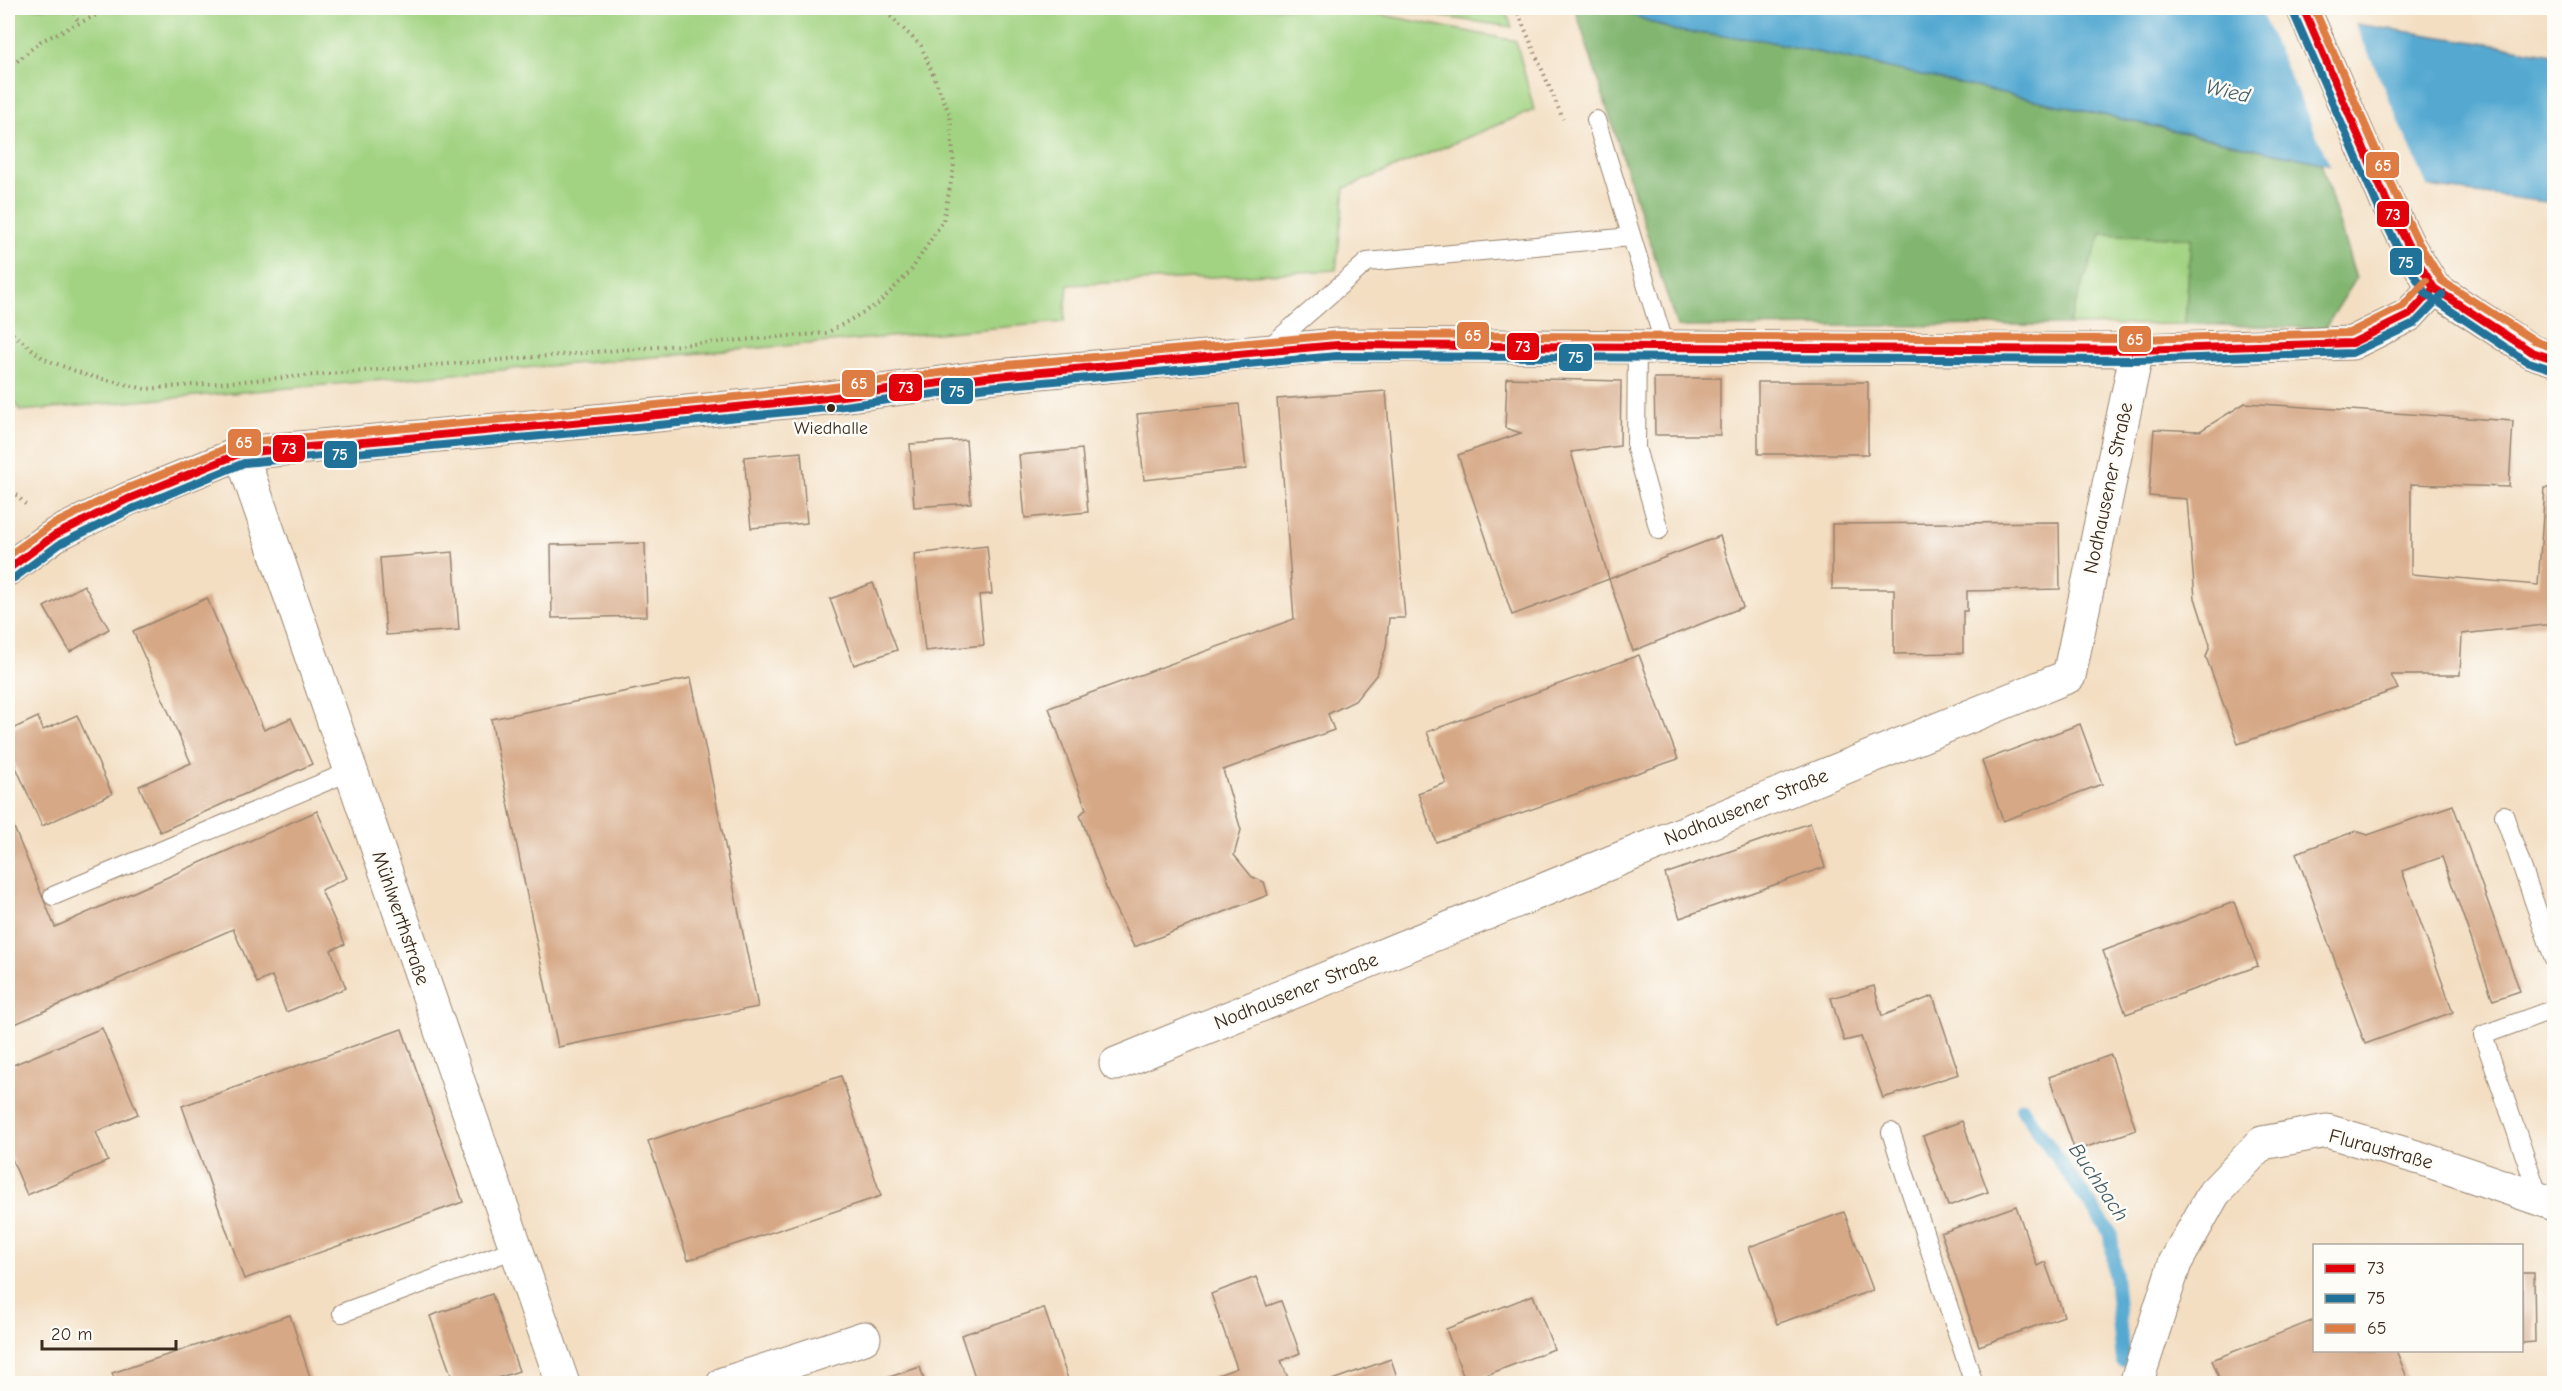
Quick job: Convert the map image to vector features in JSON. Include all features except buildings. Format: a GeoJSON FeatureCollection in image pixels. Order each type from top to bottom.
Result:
{"type":"FeatureCollection","features":[{"type":"Feature","properties":{"kind":"street"},"geometry":{"type":"LineString","coordinates":[[2303,8],[2386,202],[2409,247],[2434,288],[2532,352],[2554,359]]}},
{"type":"Feature","properties":{"kind":"street"},"geometry":{"type":"LineString","coordinates":[[8,569],[55,535],[128,499],[241,453],[617,419],[827,398],[986,377],[1337,345],[2137,350],[2352,343],[2409,315],[2434,288]]}},
{"type":"Feature","properties":{"kind":"street","name":"Nodhausener Straße"},"geometry":{"type":"LineString","coordinates":[[1116,1064],[2069,676],[2137,350]]}},
{"type":"Feature","properties":{"kind":"street","name":"Mühlwerthstraße"},"geometry":{"type":"LineString","coordinates":[[241,453],[563,1383]]}},
{"type":"Feature","properties":{"kind":"street","name":"Fluraustraße"},"geometry":{"type":"LineString","coordinates":[[2136,1383],[2175,1263],[2214,1193],[2262,1143],[2327,1131],[2423,1159],[2547,1202]]}},
{"type":"Feature","properties":{"kind":"street"},"geometry":{"type":"LineString","coordinates":[[723,1383],[864,1338]]}},
{"type":"Feature","properties":{"kind":"lane"},"geometry":{"type":"LineString","coordinates":[[1596,120],[1631,237],[1651,346],[1636,448],[1659,531]]}},
{"type":"Feature","properties":{"kind":"lane"},"geometry":{"type":"LineString","coordinates":[[1262,353],[1367,262],[1631,237]]}},
{"type":"Feature","properties":{"kind":"lane"},"geometry":{"type":"LineString","coordinates":[[53,896],[351,771]]}},
{"type":"Feature","properties":{"kind":"lane"},"geometry":{"type":"LineString","coordinates":[[2504,815],[2554,959]]}},
{"type":"Feature","properties":{"kind":"lane"},"geometry":{"type":"LineString","coordinates":[[2547,1202],[2483,1035],[2554,1009]]}},
{"type":"Feature","properties":{"kind":"lane"},"geometry":{"type":"LineString","coordinates":[[1891,1132],[1974,1383]]}},
{"type":"Feature","properties":{"kind":"lane"},"geometry":{"type":"LineString","coordinates":[[342,1313],[515,1249]]}},
{"type":"Feature","properties":{"kind":"path"},"geometry":{"type":"LineString","coordinates":[[71,8],[79,23]]}},
{"type":"Feature","properties":{"kind":"path"},"geometry":{"type":"LineString","coordinates":[[8,69],[40,41],[105,11],[147,8]]}},
{"type":"Feature","properties":{"kind":"path"},"geometry":{"type":"LineString","coordinates":[[8,330],[44,359],[86,375],[145,389],[827,333],[878,304],[910,272],[943,221],[954,167],[950,115],[921,46],[882,8]]}},
{"type":"Feature","properties":{"kind":"path"},"geometry":{"type":"LineString","coordinates":[[1516,8],[1560,112]]}},
{"type":"Feature","properties":{"kind":"green space"},"geometry":{"type":"Polygon","coordinates":[[[8,8],[1348,8],[1516,41],[1534,110],[1345,188],[1336,270],[1068,285],[1064,322],[20,411],[8,390],[8,8]]]}},
{"type":"Feature","properties":{"kind":"green space"},"geometry":{"type":"Polygon","coordinates":[[[1383,8],[1504,8],[1512,27],[1383,8]]]}},
{"type":"Feature","properties":{"kind":"green space"},"geometry":{"type":"Polygon","coordinates":[[[1575,8],[1613,8],[1676,31],[1762,40],[2321,163],[2356,279],[2325,328],[2185,324],[2191,238],[2101,234],[2068,325],[1677,327],[1575,8]]]}},
{"type":"Feature","properties":{"kind":"green space"},"geometry":{"type":"Polygon","coordinates":[[[2100,233],[2191,238],[2185,324],[2068,325],[2100,233]]]}},
{"type":"Feature","properties":{"kind":"water","name":"Wied"},"geometry":{"type":"Polygon","coordinates":[[[1613,8],[2298,8],[2356,24],[2554,54],[2554,203],[2436,188],[1762,40],[1676,31],[1613,8]]]}},
{"type":"Feature","properties":{"kind":"pier"},"geometry":{"type":"Polygon","coordinates":[[[2259,8],[2309,8],[2354,21],[2429,190],[2332,169],[2259,8]]]}},
{"type":"Feature","properties":{"kind":"waterway","name":"Buchbach"},"geometry":{"type":"LineString","coordinates":[[2022,1108],[2111,1234],[2123,1361]]}},
{"type":"Feature","properties":{"kind":"transit line","name":"73"},"geometry":{"type":"LineString","coordinates":[[2303,8],[2387,202],[2409,247],[2434,288],[2532,352],[2554,359]]}},
{"type":"Feature","properties":{"kind":"transit line","name":"65"},"geometry":{"type":"LineString","coordinates":[[2314,8],[2397,198],[2418,242],[2442,281],[2537,342],[2554,348]]}},
{"type":"Feature","properties":{"kind":"transit line","name":"75"},"geometry":{"type":"LineString","coordinates":[[2293,12],[2378,207],[2400,252],[2426,294],[2526,361],[2551,369]]}},
{"type":"Feature","properties":{"kind":"transit line","name":"65"},"geometry":{"type":"LineString","coordinates":[[8,556],[50,526],[123,490],[240,443],[616,409],[826,388],[985,367],[1336,335],[2137,339],[2349,333],[2403,306],[2426,281]]}},
{"type":"Feature","properties":{"kind":"transit line","name":"73"},"geometry":{"type":"LineString","coordinates":[[8,569],[55,535],[128,499],[241,453],[617,419],[827,398],[986,377],[1337,345],[2137,350],[2352,343],[2409,315],[2434,288]]}},
{"type":"Feature","properties":{"kind":"transit line","name":"75"},"geometry":{"type":"LineString","coordinates":[[14,578],[60,544],[132,509],[244,463],[828,408],[987,387],[1337,356],[2137,360],[2352,353],[2414,324],[2442,295]]}},
{"type":"Feature","properties":{"kind":"place","name":"Wiedhalle"},"geometry":{"type":"Point","coordinates":[831,408]}}]}
